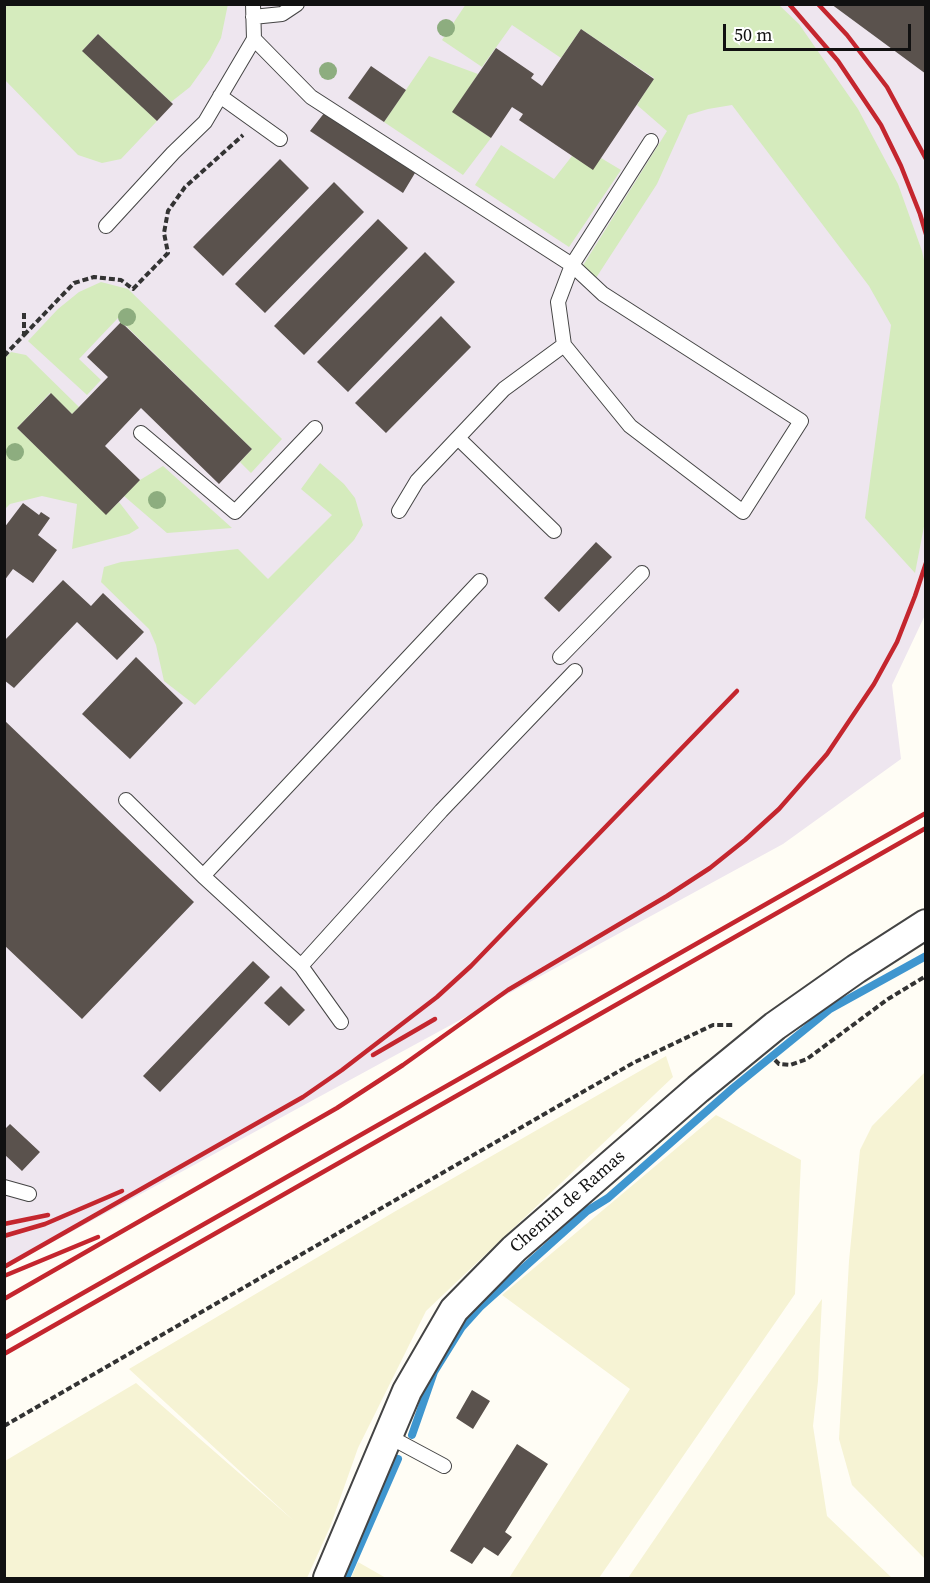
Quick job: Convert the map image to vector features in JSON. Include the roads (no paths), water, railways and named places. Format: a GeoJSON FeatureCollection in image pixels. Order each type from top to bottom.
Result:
{"type":"FeatureCollection","features":[{"type":"Feature","properties":{"kind":"street","name":"Chemin de Ramas"},"geometry":{"type":"LineString","coordinates":[[328,1578],[407,1391],[454,1310],[514,1249],[698,1089],[775,1026],[847,975],[926,924]]}},
{"type":"Feature","properties":{"kind":"lane"},"geometry":{"type":"LineString","coordinates":[[106,226],[205,122],[254,39],[253,11],[282,14],[297,4]]}},
{"type":"Feature","properties":{"kind":"lane"},"geometry":{"type":"LineString","coordinates":[[254,39],[312,96],[572,265],[603,294],[801,421],[743,512],[630,426],[564,345],[558,302],[572,265],[651,141]]}},
{"type":"Feature","properties":{"kind":"lane"},"geometry":{"type":"LineString","coordinates":[[220,96],[280,139]]}},
{"type":"Feature","properties":{"kind":"lane"},"geometry":{"type":"LineString","coordinates":[[399,511],[417,481],[504,389],[564,345]]}},
{"type":"Feature","properties":{"kind":"lane"},"geometry":{"type":"LineString","coordinates":[[141,433],[235,512],[315,428]]}},
{"type":"Feature","properties":{"kind":"lane"},"geometry":{"type":"LineString","coordinates":[[458,438],[554,531]]}},
{"type":"Feature","properties":{"kind":"lane"},"geometry":{"type":"LineString","coordinates":[[560,657],[642,573]]}},
{"type":"Feature","properties":{"kind":"lane"},"geometry":{"type":"LineString","coordinates":[[202,876],[480,581]]}},
{"type":"Feature","properties":{"kind":"lane"},"geometry":{"type":"LineString","coordinates":[[301,966],[441,811],[575,671]]}},
{"type":"Feature","properties":{"kind":"lane"},"geometry":{"type":"LineString","coordinates":[[126,800],[202,876],[301,966],[341,1022]]}},
{"type":"Feature","properties":{"kind":"lane"},"geometry":{"type":"LineString","coordinates":[[4,1187],[29,1194]]}},
{"type":"Feature","properties":{"kind":"lane"},"geometry":{"type":"LineString","coordinates":[[388,1436],[444,1466]]}},
{"type":"Feature","properties":{"kind":"waterway"},"geometry":{"type":"LineString","coordinates":[[412,1435],[434,1372],[462,1327],[480,1307],[587,1211],[608,1198],[733,1088],[830,1009],[926,956]]}},
{"type":"Feature","properties":{"kind":"waterway"},"geometry":{"type":"LineString","coordinates":[[346,1578],[398,1459]]}},
{"type":"Feature","properties":{"kind":"railway"},"geometry":{"type":"LineString","coordinates":[[789,4],[838,61],[881,125],[901,166],[926,234]]}},
{"type":"Feature","properties":{"kind":"railway"},"geometry":{"type":"LineString","coordinates":[[818,4],[847,35],[887,87],[926,159]]}},
{"type":"Feature","properties":{"kind":"railway"},"geometry":{"type":"LineString","coordinates":[[4,1299],[337,1108],[403,1065],[508,990],[710,868],[779,809],[827,754],[874,684],[897,642],[926,563]]}},
{"type":"Feature","properties":{"kind":"railway"},"geometry":{"type":"LineString","coordinates":[[4,1267],[303,1097],[437,997],[471,966],[737,691]]}},
{"type":"Feature","properties":{"kind":"railway"},"geometry":{"type":"LineString","coordinates":[[4,1338],[926,813]]}},
{"type":"Feature","properties":{"kind":"railway"},"geometry":{"type":"LineString","coordinates":[[4,1354],[926,828]]}},
{"type":"Feature","properties":{"kind":"railway"},"geometry":{"type":"LineString","coordinates":[[373,1055],[435,1019]]}},
{"type":"Feature","properties":{"kind":"railway"},"geometry":{"type":"LineString","coordinates":[[4,1236],[45,1224],[122,1191]]}},
{"type":"Feature","properties":{"kind":"railway"},"geometry":{"type":"LineString","coordinates":[[4,1224],[48,1215]]}},
{"type":"Feature","properties":{"kind":"railway"},"geometry":{"type":"LineString","coordinates":[[4,1276],[98,1237]]}}]}
